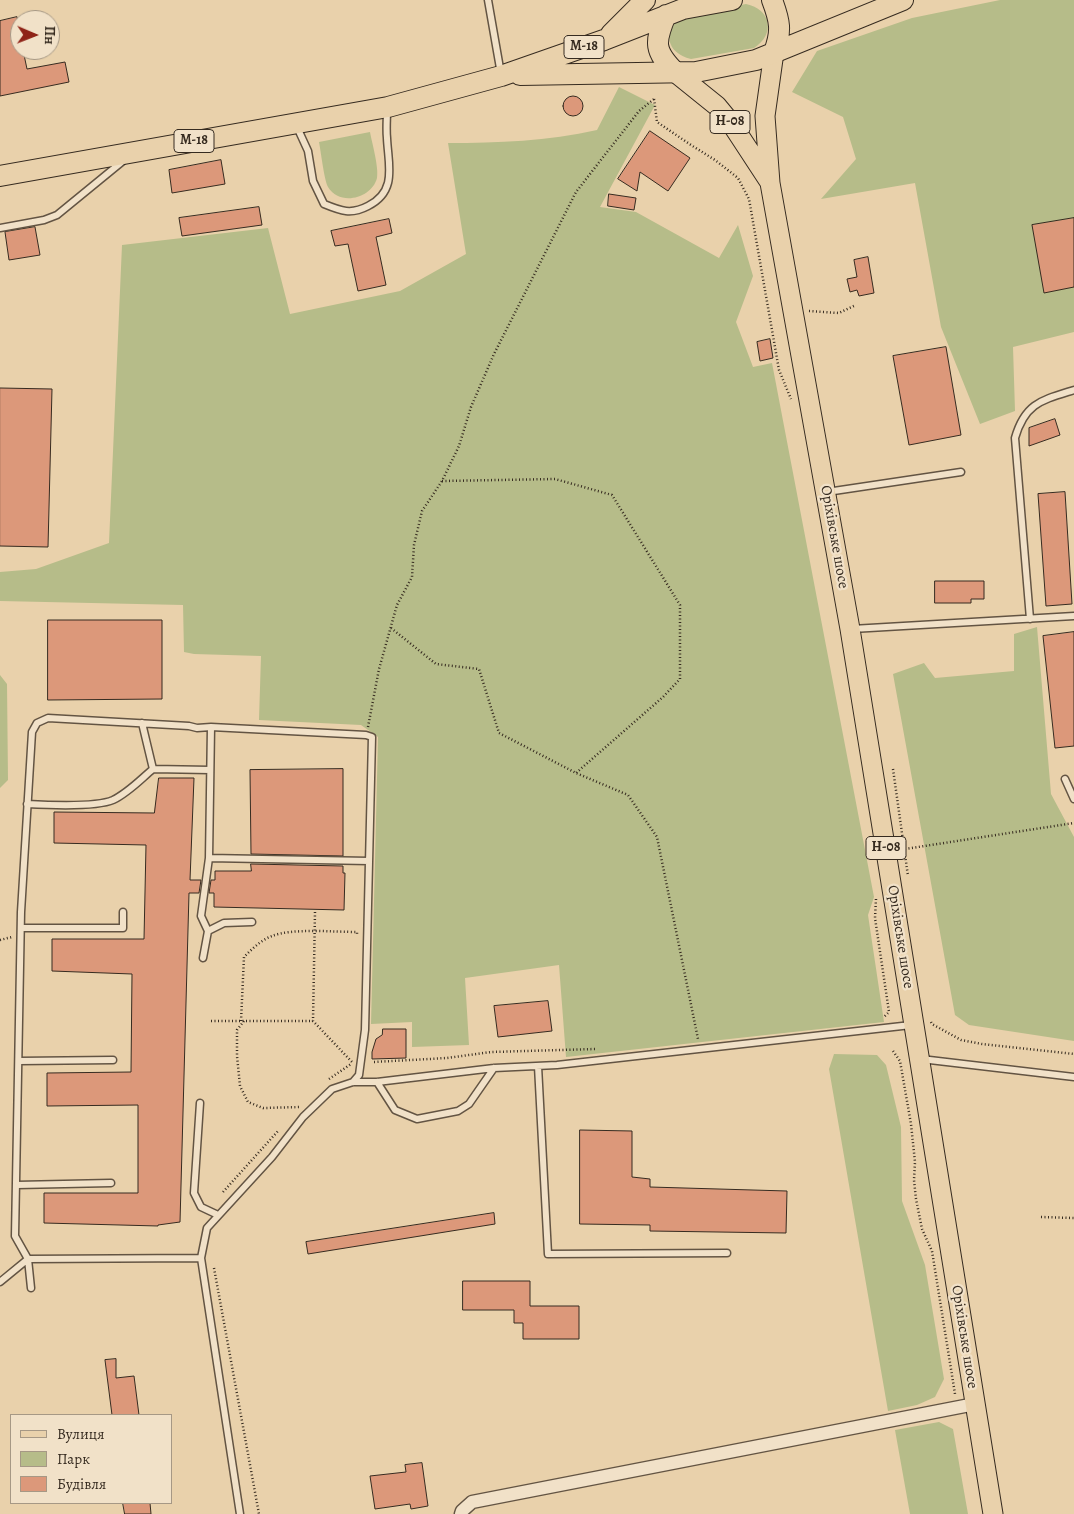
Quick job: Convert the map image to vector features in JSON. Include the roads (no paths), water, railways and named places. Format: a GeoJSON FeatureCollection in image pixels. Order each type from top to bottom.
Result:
{"type":"FeatureCollection","features":[{"type":"Feature","properties":{"kind":"highway"},"geometry":{"type":"LineString","coordinates":[[604,40],[645,0]]}},
{"type":"Feature","properties":{"kind":"highway","name":"М-18"},"geometry":{"type":"LineString","coordinates":[[0,176],[388,107],[501,76],[604,40],[670,8],[682,9],[732,0]]}},
{"type":"Feature","properties":{"kind":"highway","name":"Н-08"},"geometry":{"type":"LineString","coordinates":[[772,0],[780,22],[779,39],[774,52]]}},
{"type":"Feature","properties":{"kind":"highway","name":"М-18"},"geometry":{"type":"LineString","coordinates":[[501,76],[696,72],[756,60],[903,0]]}},
{"type":"Feature","properties":{"kind":"highway","name":"Н-08"},"geometry":{"type":"LineString","coordinates":[[670,8],[658,34],[658,46],[662,59],[676,73]]}},
{"type":"Feature","properties":{"kind":"main road","name":"Оріхівське шосе"},"geometry":{"type":"LineString","coordinates":[[774,52],[765,116],[770,183],[923,1024],[920,1059],[966,1406],[993,1514]]}},
{"type":"Feature","properties":{"kind":"main road","name":"Оріхівське шосе"},"geometry":{"type":"LineString","coordinates":[[676,73],[717,106],[770,183]]}},
{"type":"Feature","properties":{"kind":"street"},"geometry":{"type":"LineString","coordinates":[[462,1514],[462,1511],[472,1502],[966,1406]]}},
{"type":"Feature","properties":{"kind":"lane"},"geometry":{"type":"LineString","coordinates":[[488,0],[501,76]]}},
{"type":"Feature","properties":{"kind":"lane"},"geometry":{"type":"LineString","coordinates":[[295,123],[308,151],[313,181],[324,204],[341,212],[360,211],[374,203],[386,191],[390,165],[387,138],[388,107]]}},
{"type":"Feature","properties":{"kind":"lane"},"geometry":{"type":"LineString","coordinates":[[0,228],[44,220],[57,215],[132,152]]}},
{"type":"Feature","properties":{"kind":"lane"},"geometry":{"type":"LineString","coordinates":[[1030,619],[1015,438],[1020,423],[1029,409],[1052,396],[1074,390]]}},
{"type":"Feature","properties":{"kind":"lane"},"geometry":{"type":"LineString","coordinates":[[826,493],[961,472]]}},
{"type":"Feature","properties":{"kind":"lane"},"geometry":{"type":"LineString","coordinates":[[850,629],[1074,616]]}},
{"type":"Feature","properties":{"kind":"lane"},"geometry":{"type":"LineString","coordinates":[[32,1288],[28,1259],[16,1236],[21,928],[32,732],[37,722],[48,718],[197,728],[211,727],[366,735],[372,737],[365,1030],[359,1076],[353,1082]]}},
{"type":"Feature","properties":{"kind":"lane"},"geometry":{"type":"LineString","coordinates":[[142,723],[153,769]]}},
{"type":"Feature","properties":{"kind":"lane"},"geometry":{"type":"LineString","coordinates":[[203,958],[208,931],[201,916],[209,858],[211,727]]}},
{"type":"Feature","properties":{"kind":"lane"},"geometry":{"type":"LineString","coordinates":[[27,804],[91,804],[112,800],[136,784],[153,769],[210,770]]}},
{"type":"Feature","properties":{"kind":"lane"},"geometry":{"type":"LineString","coordinates":[[1066,779],[1074,799]]}},
{"type":"Feature","properties":{"kind":"lane"},"geometry":{"type":"LineString","coordinates":[[209,858],[369,861]]}},
{"type":"Feature","properties":{"kind":"lane"},"geometry":{"type":"LineString","coordinates":[[21,928],[123,928],[123,912]]}},
{"type":"Feature","properties":{"kind":"lane"},"geometry":{"type":"LineString","coordinates":[[208,931],[224,923],[252,922]]}},
{"type":"Feature","properties":{"kind":"lane"},"geometry":{"type":"LineString","coordinates":[[240,1514],[201,1258],[207,1228],[272,1156],[303,1117],[332,1088],[353,1082],[377,1082],[494,1068],[538,1066],[700,1050],[923,1024]]}},
{"type":"Feature","properties":{"kind":"lane"},"geometry":{"type":"LineString","coordinates":[[920,1059],[1074,1077]]}},
{"type":"Feature","properties":{"kind":"lane"},"geometry":{"type":"LineString","coordinates":[[19,1061],[113,1060]]}},
{"type":"Feature","properties":{"kind":"lane"},"geometry":{"type":"LineString","coordinates":[[538,1066],[548,1254],[728,1254]]}},
{"type":"Feature","properties":{"kind":"lane"},"geometry":{"type":"LineString","coordinates":[[377,1082],[395,1110],[417,1118],[458,1111],[469,1104],[494,1068]]}},
{"type":"Feature","properties":{"kind":"lane"},"geometry":{"type":"LineString","coordinates":[[200,1104],[194,1193],[201,1207],[218,1215]]}},
{"type":"Feature","properties":{"kind":"lane"},"geometry":{"type":"LineString","coordinates":[[17,1185],[111,1183]]}},
{"type":"Feature","properties":{"kind":"lane"},"geometry":{"type":"LineString","coordinates":[[0,1282],[28,1259],[201,1258]]}}]}
